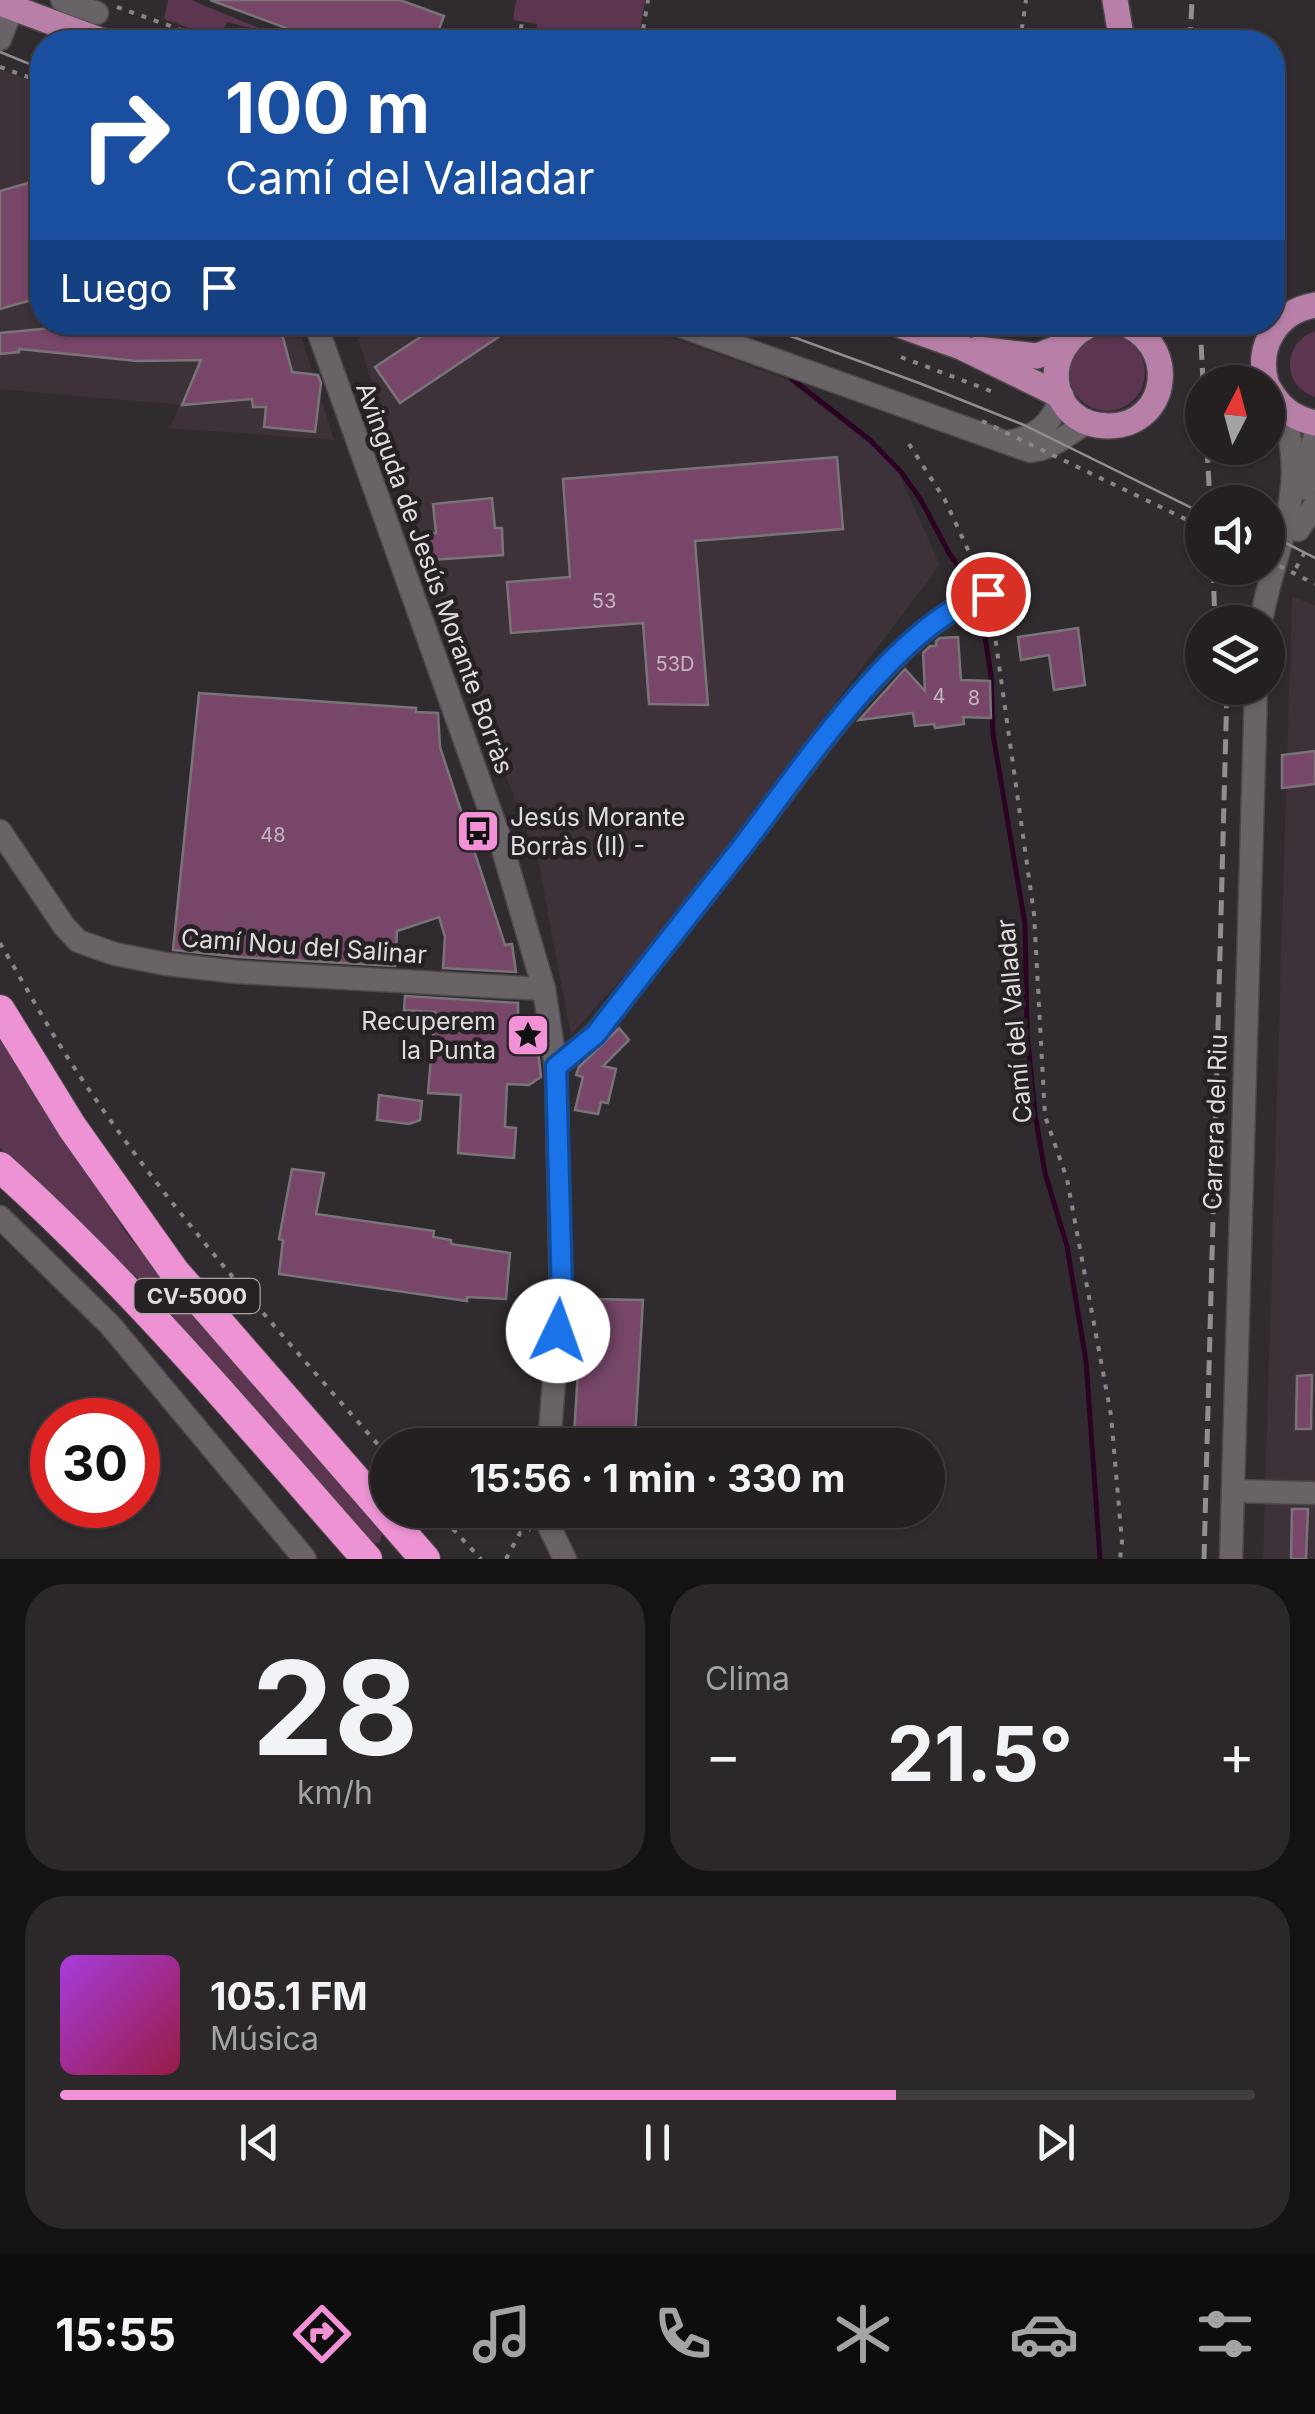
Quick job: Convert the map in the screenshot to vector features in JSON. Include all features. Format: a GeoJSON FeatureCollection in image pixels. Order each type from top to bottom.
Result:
{"type":"FeatureCollection","features":[{"type":"Feature","properties":{"kind":"highway","name":"CV-5000"},"geometry":{"type":"LineString","coordinates":[[0,1010],[72,1127],[174,1271],[425,1559]]}},
{"type":"Feature","properties":{"kind":"highway","name":"CV-5000"},"geometry":{"type":"LineString","coordinates":[[0,1169],[42,1205],[163,1331],[366,1559]]}},
{"type":"Feature","properties":{"kind":"main road"},"geometry":{"type":"LineString","coordinates":[[1114,0],[1120,30]]}},
{"type":"Feature","properties":{"kind":"main road"},"geometry":{"type":"LineString","coordinates":[[6,5],[55,11],[86,30]]}},
{"type":"Feature","properties":{"kind":"main road"},"geometry":{"type":"LineString","coordinates":[[1285,318],[1310,301]]}},
{"type":"Feature","properties":{"kind":"main road"},"geometry":{"type":"LineString","coordinates":[[926,335],[1061,397]]}},
{"type":"Feature","properties":{"kind":"main road"},"geometry":{"type":"LineString","coordinates":[[1072,335],[1064,345],[1056,373],[1061,397],[1070,410],[1102,426],[1124,424],[1146,411],[1153,401],[1161,378],[1151,335]]}},
{"type":"Feature","properties":{"kind":"main road"},"geometry":{"type":"LineString","coordinates":[[1263,365],[1271,335]]}},
{"type":"Feature","properties":{"kind":"main road"},"geometry":{"type":"LineString","coordinates":[[960,348],[1036,356],[1064,345]]}},
{"type":"Feature","properties":{"kind":"main road"},"geometry":{"type":"LineString","coordinates":[[1285,407],[1293,416],[1315,424]]}},
{"type":"Feature","properties":{"kind":"street"},"geometry":{"type":"LineString","coordinates":[[0,40],[6,5]]}},
{"type":"Feature","properties":{"kind":"street"},"geometry":{"type":"LineString","coordinates":[[55,11],[104,9]]}},
{"type":"Feature","properties":{"kind":"street","name":"Avinguda de Jesús Morante Borràs"},"geometry":{"type":"LineString","coordinates":[[320,335],[499,836],[544,989],[556,1067],[562,1293],[550,1428]]}},
{"type":"Feature","properties":{"kind":"street"},"geometry":{"type":"LineString","coordinates":[[705,335],[1030,451],[1044,450],[1088,422]]}},
{"type":"Feature","properties":{"kind":"street"},"geometry":{"type":"LineString","coordinates":[[1004,443],[1023,440],[1043,428],[1061,397]]}},
{"type":"Feature","properties":{"kind":"street"},"geometry":{"type":"LineString","coordinates":[[1285,423],[1293,481],[1285,530]]}},
{"type":"Feature","properties":{"kind":"street"},"geometry":{"type":"LineString","coordinates":[[1298,530],[1306,465],[1315,436]]}},
{"type":"Feature","properties":{"kind":"street"},"geometry":{"type":"LineString","coordinates":[[1285,547],[1315,505]]}},
{"type":"Feature","properties":{"kind":"street"},"geometry":{"type":"LineString","coordinates":[[556,1067],[596,1034],[860,694],[935,620],[968,600],[988,594]]}},
{"type":"Feature","properties":{"kind":"street","name":"Carrera del Riu"},"geometry":{"type":"LineString","coordinates":[[1231,1559],[1256,705]]}},
{"type":"Feature","properties":{"kind":"street","name":"Camí Nou del Salinar"},"geometry":{"type":"LineString","coordinates":[[0,831],[71,934],[78,941],[115,954],[237,972],[544,989]]}},
{"type":"Feature","properties":{"kind":"street"},"geometry":{"type":"LineString","coordinates":[[0,1217],[110,1325],[305,1559]]}},
{"type":"Feature","properties":{"kind":"street"},"geometry":{"type":"LineString","coordinates":[[1233,1491],[1311,1493]]}},
{"type":"Feature","properties":{"kind":"street"},"geometry":{"type":"LineString","coordinates":[[553,1528],[565,1559]]}},
{"type":"Feature","properties":{"kind":"path"},"geometry":{"type":"LineString","coordinates":[[643,30],[648,0]]}},
{"type":"Feature","properties":{"kind":"path"},"geometry":{"type":"LineString","coordinates":[[1022,30],[1026,0]]}},
{"type":"Feature","properties":{"kind":"path"},"geometry":{"type":"LineString","coordinates":[[104,9],[175,30]]}},
{"type":"Feature","properties":{"kind":"path"},"geometry":{"type":"LineString","coordinates":[[521,30],[522,21]]}},
{"type":"Feature","properties":{"kind":"path"},"geometry":{"type":"LineString","coordinates":[[0,67],[30,78]]}},
{"type":"Feature","properties":{"kind":"path"},"geometry":{"type":"LineString","coordinates":[[902,357],[996,393]]}},
{"type":"Feature","properties":{"kind":"path"},"geometry":{"type":"LineString","coordinates":[[982,421],[1185,519]]}},
{"type":"Feature","properties":{"kind":"path","name":"Camí del Valladar"},"geometry":{"type":"LineString","coordinates":[[909,444],[945,500],[988,594],[1034,914],[1045,1116],[1067,1179],[1111,1414],[1122,1542],[1120,1559]]}},
{"type":"Feature","properties":{"kind":"path"},"geometry":{"type":"LineString","coordinates":[[1285,571],[1315,584]]}},
{"type":"Feature","properties":{"kind":"path"},"geometry":{"type":"LineString","coordinates":[[0,942],[65,1054],[114,1124],[230,1276],[370,1435]]}},
{"type":"Feature","properties":{"kind":"path"},"geometry":{"type":"LineString","coordinates":[[452,1528],[481,1559]]}},
{"type":"Feature","properties":{"kind":"path"},"geometry":{"type":"LineString","coordinates":[[506,1559],[520,1533],[530,1528]]}},
{"type":"Feature","properties":{"kind":"shaded area"},"geometry":{"type":"Polygon","coordinates":[[[168,0],[191,0],[264,30],[227,22],[224,30],[195,30],[164,19],[168,0]]]}},
{"type":"Feature","properties":{"kind":"shaded area"},"geometry":{"type":"Polygon","coordinates":[[[516,0],[645,0],[640,30],[536,30],[537,24],[513,20],[516,0]]]}},
{"type":"Feature","properties":{"kind":"shaded area"},"geometry":{"type":"Polygon","coordinates":[[[0,69],[30,80],[30,335],[301,335],[334,440],[169,428],[180,405],[0,389],[0,69]]]}},
{"type":"Feature","properties":{"kind":"shaded area"},"geometry":{"type":"Polygon","coordinates":[[[1315,331],[1315,397],[1296,384],[1290,364],[1296,345],[1315,331]]]}},
{"type":"Feature","properties":{"kind":"shaded area"},"geometry":{"type":"Polygon","coordinates":[[[357,335],[665,335],[786,379],[894,463],[940,565],[652,945],[571,1035],[538,860],[447,623],[357,335]]]}},
{"type":"Feature","properties":{"kind":"shaded area"},"geometry":{"type":"Polygon","coordinates":[[[1107,335],[1134,346],[1145,373],[1134,400],[1107,411],[1080,400],[1069,373],[1080,346],[1107,335]]]}},
{"type":"Feature","properties":{"kind":"shaded area"},"geometry":{"type":"Polygon","coordinates":[[[1292,597],[1315,605],[1315,1559],[1263,1559],[1292,597]]]}},
{"type":"Feature","properties":{"kind":"shaded area"},"geometry":{"type":"Polygon","coordinates":[[[0,1039],[126,1233],[370,1520],[370,1528],[377,1528],[382,1534],[380,1543],[371,1544],[137,1277],[0,1148],[0,1039]]]}},
{"type":"Feature","properties":{"kind":"building"},"geometry":{"type":"Polygon","coordinates":[[[210,0],[400,0],[444,16],[439,30],[291,30],[210,0]]]}},
{"type":"Feature","properties":{"kind":"building"},"geometry":{"type":"Polygon","coordinates":[[[30,182],[30,300],[0,309],[0,191],[30,182]]]}},
{"type":"Feature","properties":{"kind":"building"},"geometry":{"type":"Polygon","coordinates":[[[30,330],[30,335],[282,335],[292,372],[318,375],[321,383],[315,432],[264,427],[266,407],[253,407],[252,399],[182,405],[201,360],[137,361],[19,349],[0,354],[0,333],[30,330]]]}},
{"type":"Feature","properties":{"kind":"building"},"geometry":{"type":"Polygon","coordinates":[[[423,335],[502,335],[400,403],[375,367],[423,335]]]}},
{"type":"Feature","properties":{"kind":"building"},"geometry":{"type":"Polygon","coordinates":[[[837,457],[843,529],[695,541],[708,705],[649,704],[643,623],[511,633],[507,582],[570,577],[563,479],[837,457]]]}},
{"type":"Feature","properties":{"kind":"building"},"geometry":{"type":"Polygon","coordinates":[[[492,498],[495,528],[502,528],[503,555],[431,560],[421,534],[436,533],[433,504],[492,498]]]}},
{"type":"Feature","properties":{"kind":"building"},"geometry":{"type":"Polygon","coordinates":[[[1078,628],[1085,685],[1054,690],[1049,655],[1021,660],[1018,637],[1078,628]]]}},
{"type":"Feature","properties":{"kind":"building"},"geometry":{"type":"Polygon","coordinates":[[[958,637],[961,680],[990,681],[991,718],[963,717],[964,724],[935,728],[934,724],[915,726],[913,713],[859,720],[905,669],[925,691],[923,653],[936,646],[940,638],[958,637]]]}},
{"type":"Feature","properties":{"kind":"building"},"geometry":{"type":"Polygon","coordinates":[[[199,693],[416,708],[416,712],[438,713],[440,747],[505,945],[512,944],[516,972],[443,968],[445,937],[439,917],[397,931],[395,966],[173,950],[199,693]]]}},
{"type":"Feature","properties":{"kind":"building"},"geometry":{"type":"Polygon","coordinates":[[[1315,751],[1315,784],[1282,788],[1282,755],[1315,751]]]}},
{"type":"Feature","properties":{"kind":"building"},"geometry":{"type":"Polygon","coordinates":[[[405,996],[518,1003],[518,1033],[536,1032],[541,1077],[529,1085],[507,1084],[505,1127],[516,1128],[514,1158],[458,1153],[461,1095],[428,1093],[435,1012],[404,1010],[405,996]]]}},
{"type":"Feature","properties":{"kind":"building"},"geometry":{"type":"Polygon","coordinates":[[[619,1028],[629,1040],[603,1066],[616,1069],[608,1103],[601,1102],[598,1114],[575,1110],[583,1077],[576,1075],[579,1067],[619,1028]]]}},
{"type":"Feature","properties":{"kind":"building"},"geometry":{"type":"Polygon","coordinates":[[[379,1095],[422,1101],[420,1120],[409,1124],[377,1120],[379,1095]]]}},
{"type":"Feature","properties":{"kind":"building"},"geometry":{"type":"Polygon","coordinates":[[[292,1169],[324,1173],[316,1214],[434,1231],[433,1237],[451,1240],[451,1244],[510,1253],[506,1299],[467,1297],[467,1301],[279,1274],[283,1240],[279,1239],[292,1169]]]}},
{"type":"Feature","properties":{"kind":"building"},"geometry":{"type":"Polygon","coordinates":[[[594,1299],[643,1300],[636,1428],[574,1428],[580,1336],[593,1336],[594,1299]]]}},
{"type":"Feature","properties":{"kind":"building"},"geometry":{"type":"Polygon","coordinates":[[[1312,1375],[1311,1429],[1296,1429],[1297,1376],[1312,1375]]]}},
{"type":"Feature","properties":{"kind":"building"},"geometry":{"type":"Polygon","coordinates":[[[1292,1509],[1308,1509],[1306,1559],[1291,1559],[1292,1509]]]}},
{"type":"Feature","properties":{"kind":"waterway"},"geometry":{"type":"LineString","coordinates":[[792,379],[870,440],[901,472],[974,590]]}},
{"type":"Feature","properties":{"kind":"waterway"},"geometry":{"type":"LineString","coordinates":[[980,606],[991,675],[993,734],[1025,924],[1027,1033],[1035,1114],[1045,1173],[1067,1246],[1086,1361],[1100,1559]]}},
{"type":"Feature","properties":{"kind":"tram line"},"geometry":{"type":"LineString","coordinates":[[0,52],[30,64]]}},
{"type":"Feature","properties":{"kind":"tram line"},"geometry":{"type":"LineString","coordinates":[[788,335],[1024,425],[1185,505]]}},
{"type":"Feature","properties":{"kind":"tram line"},"geometry":{"type":"LineString","coordinates":[[1285,543],[1315,558]]}},
{"type":"Feature","properties":{"kind":"railway"},"geometry":{"type":"LineString","coordinates":[[1191,30],[1192,0]]}},
{"type":"Feature","properties":{"kind":"railway"},"geometry":{"type":"LineString","coordinates":[[1201,335],[1202,365]]}},
{"type":"Feature","properties":{"kind":"railway"},"geometry":{"type":"LineString","coordinates":[[1208,465],[1209,485]]}},
{"type":"Feature","properties":{"kind":"railway"},"geometry":{"type":"LineString","coordinates":[[1214,585],[1214,605]]}},
{"type":"Feature","properties":{"kind":"railway"},"geometry":{"type":"LineString","coordinates":[[1204,1559],[1227,705]]}},
{"type":"Feature","properties":{"kind":"place","name":"Jesús Morante Borràs (II) -"},"geometry":{"type":"Point","coordinates":[478,831]}},
{"type":"Feature","properties":{"kind":"place","name":"Recuperem la Punta"},"geometry":{"type":"Point","coordinates":[528,1035]}},
{"type":"Feature","properties":{"kind":"route"},"geometry":{"type":"LineString","coordinates":[[558,1331],[562,1293],[556,1067],[596,1034],[860,694],[935,620],[968,600],[988,594]]}}]}
